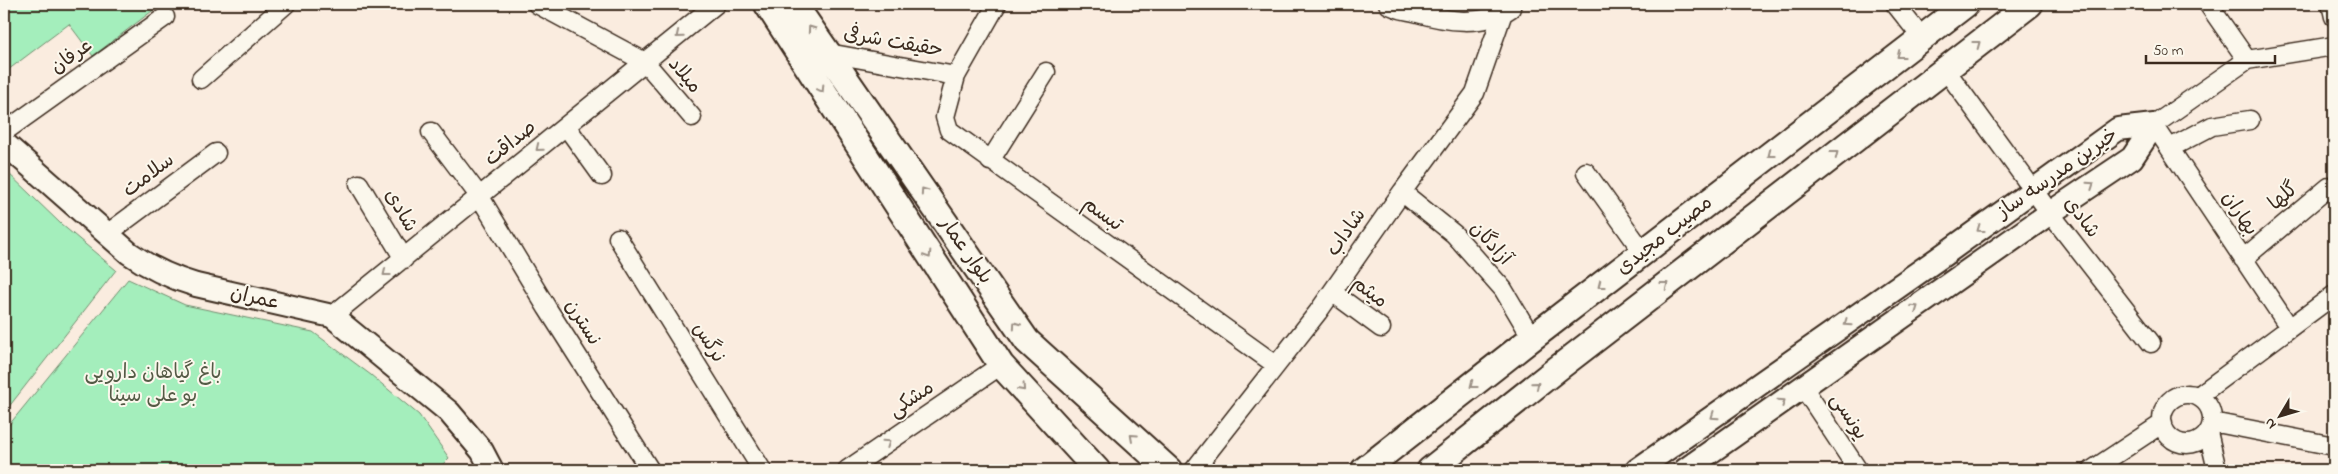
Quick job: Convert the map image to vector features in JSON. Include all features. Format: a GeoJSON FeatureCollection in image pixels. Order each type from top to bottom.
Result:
{"type":"FeatureCollection","features":[{"type":"Feature","properties":{"kind":"main road","name":"بلوار عمار"},"geometry":{"type":"LineString","coordinates":[[767,4],[1001,365],[1097,470]]}},
{"type":"Feature","properties":{"kind":"main road","name":"بلوار عمار"},"geometry":{"type":"LineString","coordinates":[[794,4],[1028,341],[1169,470]]}},
{"type":"Feature","properties":{"kind":"main road","name":"مصیب مجیدی"},"geometry":{"type":"LineString","coordinates":[[1364,470],[1532,338],[1966,4]]}},
{"type":"Feature","properties":{"kind":"main road","name":"مصیب مجیدی"},"geometry":{"type":"LineString","coordinates":[[1430,470],[1557,369],[2030,4]]}},
{"type":"Feature","properties":{"kind":"street"},"geometry":{"type":"LineString","coordinates":[[201,79],[286,4]]}},
{"type":"Feature","properties":{"kind":"street"},"geometry":{"type":"LineString","coordinates":[[537,4],[645,62]]}},
{"type":"Feature","properties":{"kind":"street","name":"صداقت"},"geometry":{"type":"LineString","coordinates":[[332,316],[716,4]]}},
{"type":"Feature","properties":{"kind":"street","name":"حقیقت شرفی"},"geometry":{"type":"LineString","coordinates":[[828,54],[956,76],[997,4]]}},
{"type":"Feature","properties":{"kind":"street"},"geometry":{"type":"LineString","coordinates":[[1388,4],[1440,20],[1467,22],[1518,4]]}},
{"type":"Feature","properties":{"kind":"street"},"geometry":{"type":"LineString","coordinates":[[1895,4],[1922,38]]}},
{"type":"Feature","properties":{"kind":"street"},"geometry":{"type":"LineString","coordinates":[[2208,4],[2247,60]]}},
{"type":"Feature","properties":{"kind":"street"},"geometry":{"type":"LineString","coordinates":[[2331,4],[2334,17]]}},
{"type":"Feature","properties":{"kind":"street","name":"شاداب"},"geometry":{"type":"LineString","coordinates":[[1194,470],[1332,292],[1402,192],[1475,93],[1505,9]]}},
{"type":"Feature","properties":{"kind":"street","name":"عرفان"},"geometry":{"type":"LineString","coordinates":[[4,132],[165,17]]}},
{"type":"Feature","properties":{"kind":"street"},"geometry":{"type":"LineString","coordinates":[[2154,125],[2247,60],[2334,46]]}},
{"type":"Feature","properties":{"kind":"street","name":"میلاد"},"geometry":{"type":"LineString","coordinates":[[645,62],[692,117]]}},
{"type":"Feature","properties":{"kind":"street","name":"شادی"},"geometry":{"type":"LineString","coordinates":[[1945,68],[2050,213],[2151,343]]}},
{"type":"Feature","properties":{"kind":"street"},"geometry":{"type":"LineString","coordinates":[[990,160],[1046,72]]}},
{"type":"Feature","properties":{"kind":"street","name":"تبسم"},"geometry":{"type":"LineString","coordinates":[[956,76],[945,116],[949,130],[1276,365]]}},
{"type":"Feature","properties":{"kind":"street"},"geometry":{"type":"LineString","coordinates":[[2170,148],[2212,126],[2250,120]]}},
{"type":"Feature","properties":{"kind":"street","name":"بهاران"},"geometry":{"type":"LineString","coordinates":[[2154,125],[2288,328]]}},
{"type":"Feature","properties":{"kind":"street","name":"خیرین مدرسه ساز"},"geometry":{"type":"LineString","coordinates":[[1637,470],[1939,258],[2118,129],[2154,125]]}},
{"type":"Feature","properties":{"kind":"street","name":"خیرین مدرسه ساز"},"geometry":{"type":"LineString","coordinates":[[1689,469],[2050,213],[2132,158],[2154,125]]}},
{"type":"Feature","properties":{"kind":"street"},"geometry":{"type":"LineString","coordinates":[[566,126],[602,176]]}},
{"type":"Feature","properties":{"kind":"street","name":"نسترن"},"geometry":{"type":"LineString","coordinates":[[431,132],[480,197],[547,308],[650,470]]}},
{"type":"Feature","properties":{"kind":"street","name":"عمران"},"geometry":{"type":"LineString","coordinates":[[4,142],[107,234],[145,264],[177,280],[332,316],[449,412],[482,451],[492,470]]}},
{"type":"Feature","properties":{"kind":"street","name":"سلامت"},"geometry":{"type":"LineString","coordinates":[[107,234],[216,153]]}},
{"type":"Feature","properties":{"kind":"street"},"geometry":{"type":"LineString","coordinates":[[1586,172],[1644,252]]}},
{"type":"Feature","properties":{"kind":"street","name":"شادی"},"geometry":{"type":"LineString","coordinates":[[359,184],[404,259]]}},
{"type":"Feature","properties":{"kind":"street","name":"گلها"},"geometry":{"type":"LineString","coordinates":[[2243,259],[2329,187]]}},
{"type":"Feature","properties":{"kind":"street","name":"آزادگان"},"geometry":{"type":"LineString","coordinates":[[1402,192],[1454,234],[1502,289],[1532,338]]}},
{"type":"Feature","properties":{"kind":"street","name":"نرگس"},"geometry":{"type":"LineString","coordinates":[[618,238],[762,470]]}},
{"type":"Feature","properties":{"kind":"street","name":"میثم"},"geometry":{"type":"LineString","coordinates":[[1332,292],[1381,328]]}},
{"type":"Feature","properties":{"kind":"street"},"geometry":{"type":"LineString","coordinates":[[2198,396],[2334,295]]}},
{"type":"Feature","properties":{"kind":"street","name":"مشکی"},"geometry":{"type":"LineString","coordinates":[[847,470],[1001,365]]}},
{"type":"Feature","properties":{"kind":"street","name":"یونسی"},"geometry":{"type":"LineString","coordinates":[[1803,387],[1858,470]]}},
{"type":"Feature","properties":{"kind":"street"},"geometry":{"type":"LineString","coordinates":[[2210,427],[2197,442],[2184,444],[2172,439],[2164,428],[2162,415],[2167,403],[2177,395],[2190,393],[2203,398],[2211,409],[2210,427],[2217,470]]}},
{"type":"Feature","properties":{"kind":"street"},"geometry":{"type":"LineString","coordinates":[[2092,470],[2163,423]]}},
{"type":"Feature","properties":{"kind":"street"},"geometry":{"type":"LineString","coordinates":[[2210,427],[2334,446]]}},
{"type":"Feature","properties":{"kind":"green space"},"geometry":{"type":"Polygon","coordinates":[[[4,4],[160,5],[93,56],[69,24],[4,73],[4,4]]]}},
{"type":"Feature","properties":{"kind":"green space"},"geometry":{"type":"Polygon","coordinates":[[[4,169],[61,224],[116,270],[4,413],[4,169]]]}},
{"type":"Feature","properties":{"kind":"green space","name":"باغ گیاهان دارویی بو علی سینا"},"geometry":{"type":"Polygon","coordinates":[[[128,279],[185,305],[313,332],[371,375],[419,415],[449,458],[437,470],[4,470],[4,431],[128,279]]]}}]}
